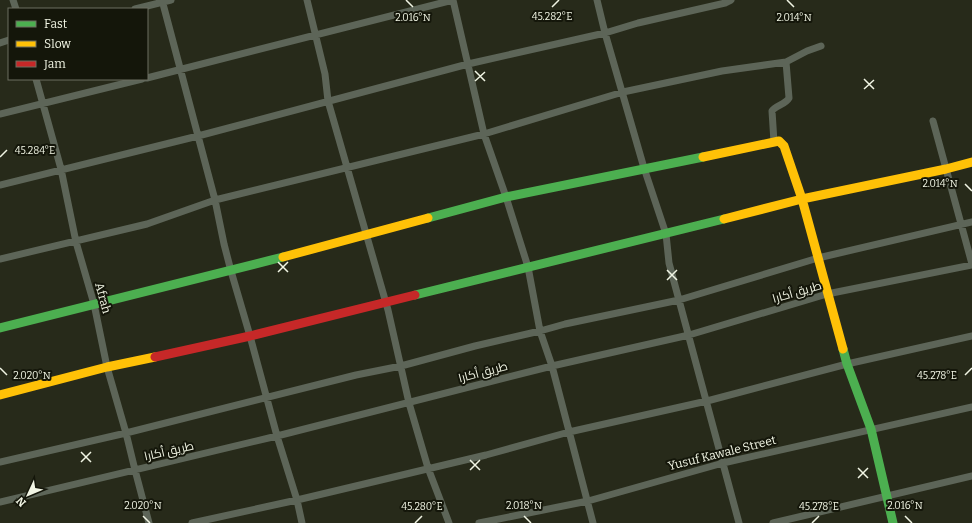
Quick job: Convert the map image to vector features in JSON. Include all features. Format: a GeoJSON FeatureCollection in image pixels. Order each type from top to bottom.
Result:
{"type":"FeatureCollection","features":[{"type":"Feature","properties":{"kind":"street"},"geometry":{"type":"LineString","coordinates":[[138,8],[171,0]]}},
{"type":"Feature","properties":{"kind":"street"},"geometry":{"type":"LineString","coordinates":[[307,0],[325,74],[328,101],[385,302],[409,403],[428,468],[449,523]]}},
{"type":"Feature","properties":{"kind":"street"},"geometry":{"type":"LineString","coordinates":[[148,78],[453,0],[484,134],[528,267],[540,332],[552,366],[593,523]]}},
{"type":"Feature","properties":{"kind":"street"},"geometry":{"type":"LineString","coordinates":[[597,0],[644,168],[666,234],[670,263],[679,300],[739,523]]}},
{"type":"Feature","properties":{"kind":"street"},"geometry":{"type":"LineString","coordinates":[[0,185],[198,136],[468,64],[605,33],[638,23],[725,3],[731,0]]}},
{"type":"Feature","properties":{"kind":"street"},"geometry":{"type":"LineString","coordinates":[[162,1],[215,200],[231,271],[277,436],[297,500],[302,523]]}},
{"type":"Feature","properties":{"kind":"street"},"geometry":{"type":"LineString","coordinates":[[0,259],[147,224],[215,200],[484,134],[623,92],[722,71],[786,62],[807,51],[821,46]]}},
{"type":"Feature","properties":{"kind":"street"},"geometry":{"type":"LineString","coordinates":[[774,142],[772,111],[786,102],[789,98],[786,62]]}},
{"type":"Feature","properties":{"kind":"street","name":"Afrah"},"geometry":{"type":"LineString","coordinates":[[36,80],[61,169],[76,242],[94,304],[107,367],[126,432],[134,470],[149,523]]}},
{"type":"Feature","properties":{"kind":"street"},"geometry":{"type":"LineString","coordinates":[[0,114],[138,80]]}},
{"type":"Feature","properties":{"kind":"street"},"geometry":{"type":"LineString","coordinates":[[933,122],[972,265]]}},
{"type":"Feature","properties":{"kind":"street"},"geometry":{"type":"LineString","coordinates":[[0,328],[231,271],[506,197],[779,141],[784,146],[802,198],[847,364],[871,429],[893,523]]}},
{"type":"Feature","properties":{"kind":"street"},"geometry":{"type":"LineString","coordinates":[[0,395],[107,367],[250,336],[666,234],[802,198],[946,169],[972,162]]}},
{"type":"Feature","properties":{"kind":"street"},"geometry":{"type":"LineString","coordinates":[[0,462],[356,375],[401,366],[475,346],[540,332],[565,324],[679,300],[818,258],[972,222]]}},
{"type":"Feature","properties":{"kind":"street","name":"طريق أكارا"},"geometry":{"type":"LineString","coordinates":[[0,502],[277,436],[552,366],[689,335],[827,294],[972,265]]}},
{"type":"Feature","properties":{"kind":"street"},"geometry":{"type":"LineString","coordinates":[[192,523],[297,500],[486,455],[569,432],[707,401],[847,364],[972,336]]}},
{"type":"Feature","properties":{"kind":"street","name":"Yusuf Kawale Street"},"geometry":{"type":"LineString","coordinates":[[479,523],[588,500],[723,463],[972,407]]}},
{"type":"Feature","properties":{"kind":"street"},"geometry":{"type":"LineString","coordinates":[[774,523],[972,476]]}},
{"type":"Feature","properties":{"kind":"traffic: fast"},"geometry":{"type":"LineString","coordinates":[[428,218],[506,197],[703,157]]}},
{"type":"Feature","properties":{"kind":"traffic: fast"},"geometry":{"type":"LineString","coordinates":[[415,295],[724,219]]}},
{"type":"Feature","properties":{"kind":"traffic: fast"},"geometry":{"type":"LineString","coordinates":[[0,328],[283,257]]}},
{"type":"Feature","properties":{"kind":"traffic: fast"},"geometry":{"type":"LineString","coordinates":[[843,349],[871,429],[893,523]]}},
{"type":"Feature","properties":{"kind":"traffic: slow"},"geometry":{"type":"LineString","coordinates":[[703,157],[779,141],[784,146],[802,199],[843,349]]}},
{"type":"Feature","properties":{"kind":"traffic: slow"},"geometry":{"type":"LineString","coordinates":[[724,219],[802,199],[946,169],[972,162]]}},
{"type":"Feature","properties":{"kind":"traffic: slow"},"geometry":{"type":"LineString","coordinates":[[283,257],[428,218]]}},
{"type":"Feature","properties":{"kind":"traffic: slow"},"geometry":{"type":"LineString","coordinates":[[0,395],[107,367],[155,357]]}},
{"type":"Feature","properties":{"kind":"traffic: jam"},"geometry":{"type":"LineString","coordinates":[[155,357],[250,336],[415,295]]}}]}
